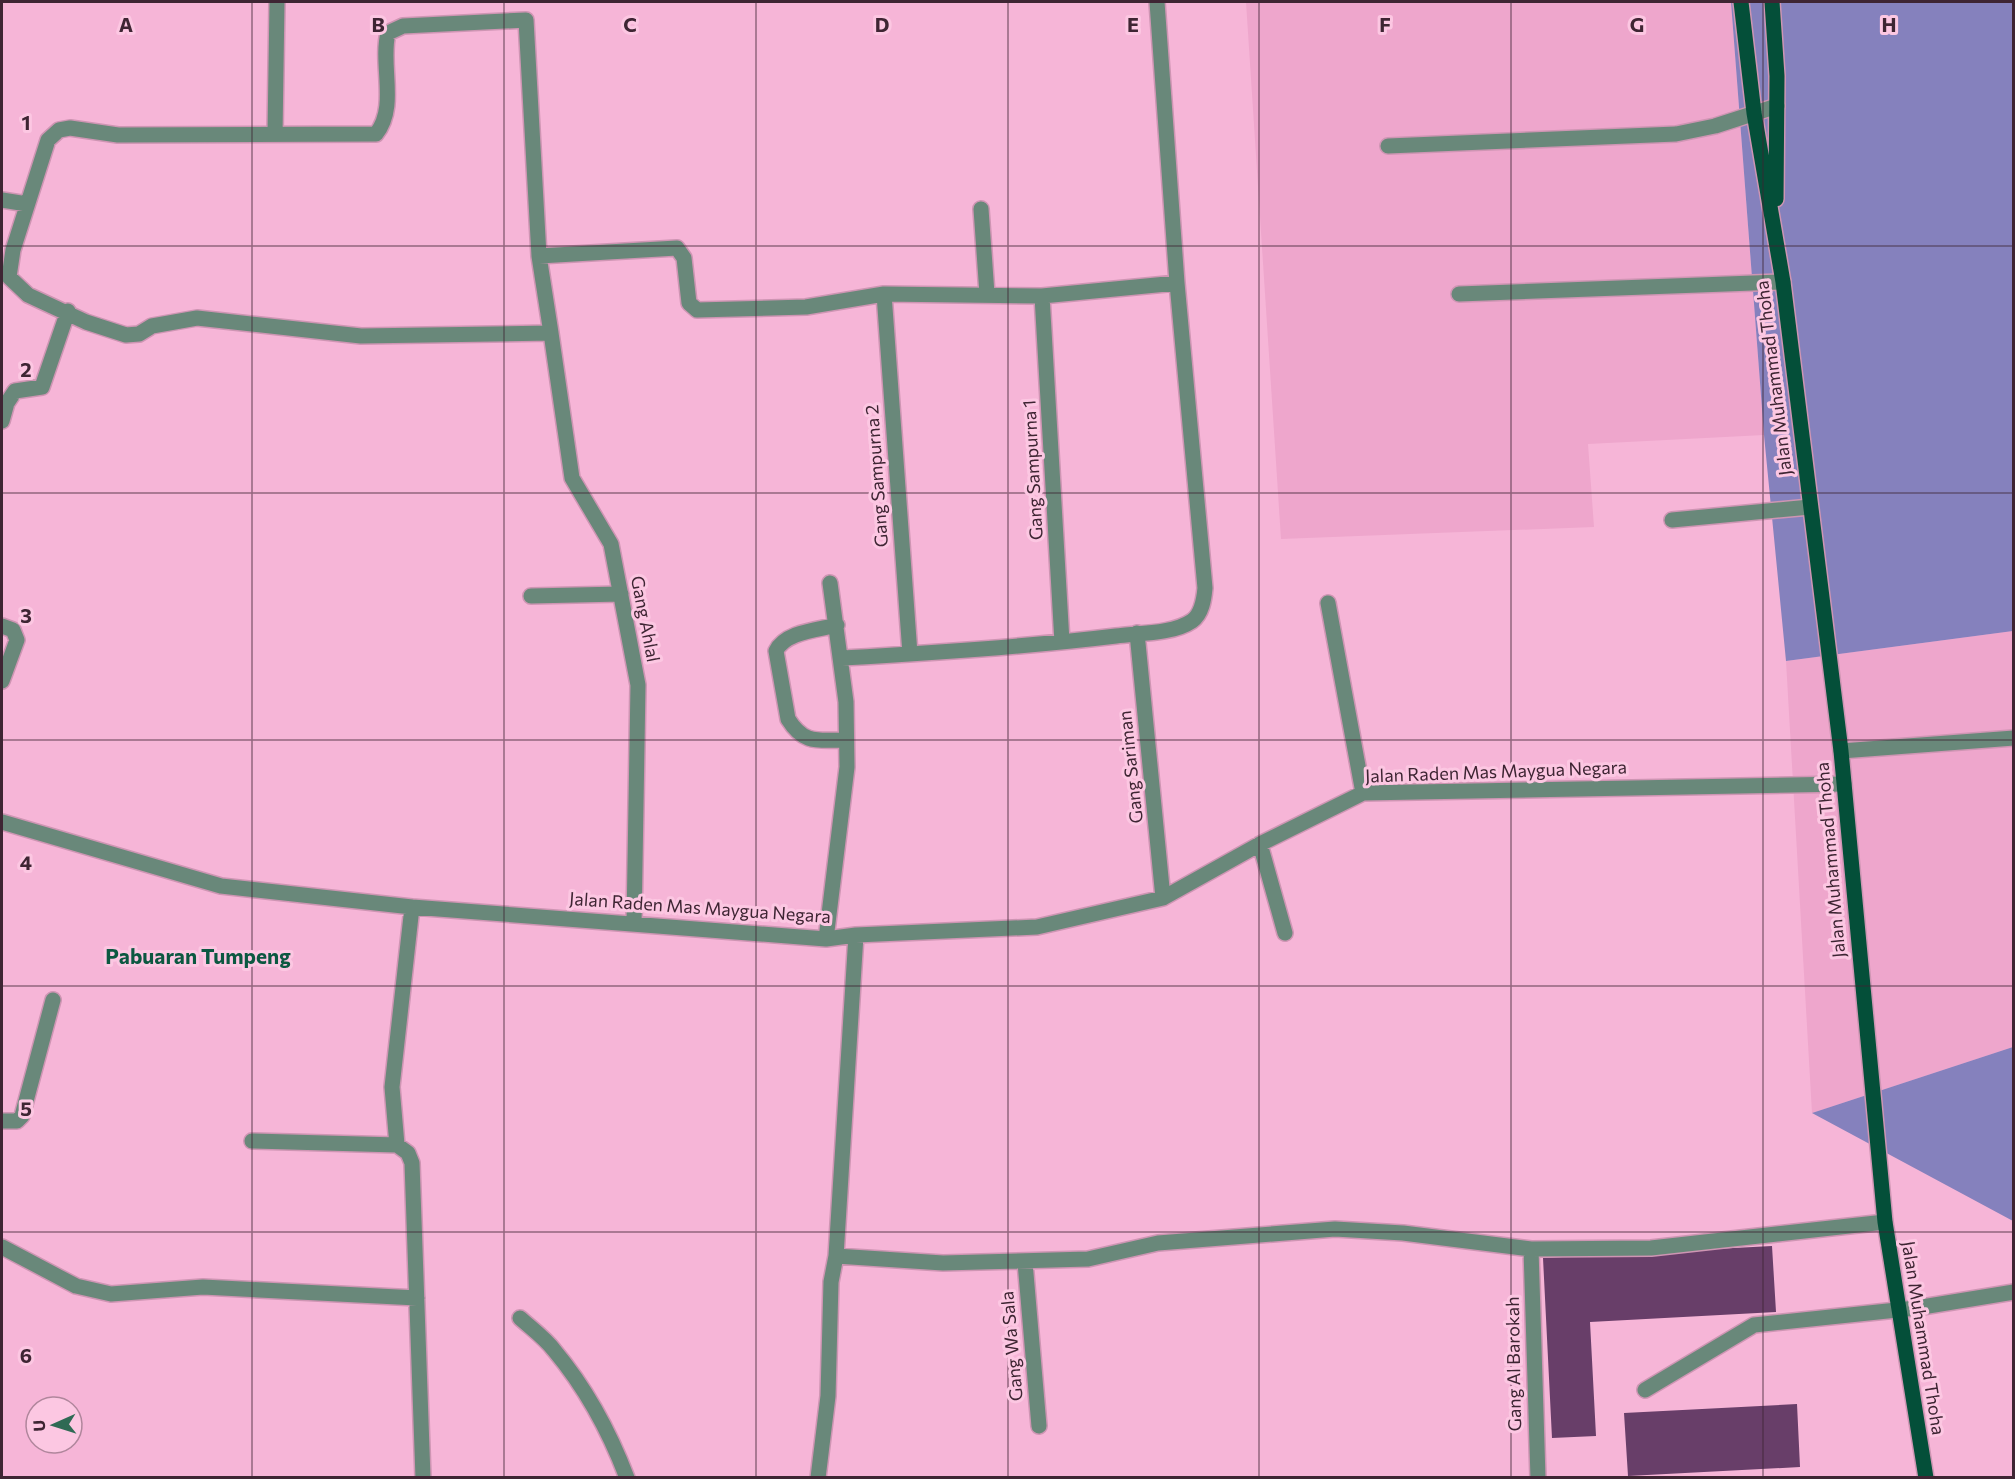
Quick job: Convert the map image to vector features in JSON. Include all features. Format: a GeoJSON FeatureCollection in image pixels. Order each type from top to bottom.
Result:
{"type":"FeatureCollection","features":[{"type":"Feature","properties":{"kind":"main road","name":"Jalan Muhammad Thoha"},"geometry":{"type":"LineString","coordinates":[[1741,2],[1754,113],[1783,282],[1841,751],[1885,1222],[1926,1478]]}},
{"type":"Feature","properties":{"kind":"main road","name":"Jalan Muhammad Thoha"},"geometry":{"type":"LineString","coordinates":[[1772,2],[1777,106],[1776,238]]}},
{"type":"Feature","properties":{"kind":"street"},"geometry":{"type":"LineString","coordinates":[[277,2],[275,134],[118,135],[70,128],[59,130],[48,140],[13,250],[9,277],[28,295],[86,322],[126,334],[139,334],[152,326],[197,318],[361,336],[551,333]]}},
{"type":"Feature","properties":{"kind":"street"},"geometry":{"type":"LineString","coordinates":[[842,658],[1062,642],[1181,627],[1194,620],[1204,601],[1205,588],[1177,283],[1157,2]]}},
{"type":"Feature","properties":{"kind":"street","name":"Gang Ahlal"},"geometry":{"type":"LineString","coordinates":[[275,134],[376,134],[383,125],[387,106],[388,33],[403,26],[525,20],[539,256],[572,478],[611,544],[638,685],[633,924]]}},
{"type":"Feature","properties":{"kind":"street"},"geometry":{"type":"LineString","coordinates":[[1388,146],[1676,134],[1716,126],[1777,106]]}},
{"type":"Feature","properties":{"kind":"street"},"geometry":{"type":"LineString","coordinates":[[2,200],[27,204]]}},
{"type":"Feature","properties":{"kind":"street"},"geometry":{"type":"LineString","coordinates":[[981,208],[987,294]]}},
{"type":"Feature","properties":{"kind":"street"},"geometry":{"type":"LineString","coordinates":[[539,256],[677,248],[684,258],[689,303],[697,310],[806,307],[884,294],[1042,296],[1177,283]]}},
{"type":"Feature","properties":{"kind":"street"},"geometry":{"type":"LineString","coordinates":[[1459,294],[1783,282]]}},
{"type":"Feature","properties":{"kind":"street","name":"Gang Sampurna 2"},"geometry":{"type":"LineString","coordinates":[[884,294],[910,654]]}},
{"type":"Feature","properties":{"kind":"street","name":"Gang Sampurna 1"},"geometry":{"type":"LineString","coordinates":[[1042,296],[1062,642]]}},
{"type":"Feature","properties":{"kind":"street"},"geometry":{"type":"LineString","coordinates":[[2,421],[7,403],[15,391],[42,387],[68,312]]}},
{"type":"Feature","properties":{"kind":"street"},"geometry":{"type":"LineString","coordinates":[[1672,520],[1810,507]]}},
{"type":"Feature","properties":{"kind":"street"},"geometry":{"type":"LineString","coordinates":[[826,939],[846,789],[846,702],[842,658],[830,583]]}},
{"type":"Feature","properties":{"kind":"street"},"geometry":{"type":"LineString","coordinates":[[531,596],[621,594]]}},
{"type":"Feature","properties":{"kind":"street"},"geometry":{"type":"LineString","coordinates":[[1329,603],[1363,793]]}},
{"type":"Feature","properties":{"kind":"street"},"geometry":{"type":"LineString","coordinates":[[837,625],[789,638],[780,643],[776,651],[788,719],[793,727],[809,740],[846,740]]}},
{"type":"Feature","properties":{"kind":"street"},"geometry":{"type":"LineString","coordinates":[[2,626],[14,630],[17,640],[2,681]]}},
{"type":"Feature","properties":{"kind":"street","name":"Gang Sariman"},"geometry":{"type":"LineString","coordinates":[[1137,633],[1163,898]]}},
{"type":"Feature","properties":{"kind":"street"},"geometry":{"type":"LineString","coordinates":[[1841,751],[2013,738]]}},
{"type":"Feature","properties":{"kind":"street","name":"Jalan Raden Mas Maygua Negara"},"geometry":{"type":"LineString","coordinates":[[2,822],[221,886],[412,907],[826,939],[856,935],[1037,927],[1163,898],[1260,844],[1363,793],[1844,784]]}},
{"type":"Feature","properties":{"kind":"street"},"geometry":{"type":"LineString","coordinates":[[1260,844],[1285,933]]}},
{"type":"Feature","properties":{"kind":"street"},"geometry":{"type":"LineString","coordinates":[[397,1145],[392,1087],[412,907]]}},
{"type":"Feature","properties":{"kind":"street"},"geometry":{"type":"LineString","coordinates":[[818,1478],[828,1396],[831,1282],[836,1256],[856,935]]}},
{"type":"Feature","properties":{"kind":"street"},"geometry":{"type":"LineString","coordinates":[[2,1121],[17,1121],[22,1116],[53,1000]]}},
{"type":"Feature","properties":{"kind":"street"},"geometry":{"type":"LineString","coordinates":[[252,1141],[397,1145],[408,1153],[412,1163],[423,1478]]}},
{"type":"Feature","properties":{"kind":"street"},"geometry":{"type":"LineString","coordinates":[[836,1256],[943,1263],[1088,1259],[1158,1244],[1335,1229],[1403,1233],[1531,1250],[1651,1248],[1885,1222]]}},
{"type":"Feature","properties":{"kind":"street"},"geometry":{"type":"LineString","coordinates":[[2,1247],[76,1286],[111,1294],[203,1287],[417,1298]]}},
{"type":"Feature","properties":{"kind":"street","name":"Gang Al Barokah"},"geometry":{"type":"LineString","coordinates":[[1531,1250],[1538,1478]]}},
{"type":"Feature","properties":{"kind":"street","name":"Gang Wa Sala"},"geometry":{"type":"LineString","coordinates":[[1025,1262],[1039,1426]]}},
{"type":"Feature","properties":{"kind":"street"},"geometry":{"type":"LineString","coordinates":[[1645,1390],[1754,1325],[1899,1310],[2013,1292]]}},
{"type":"Feature","properties":{"kind":"street"},"geometry":{"type":"LineString","coordinates":[[520,1318],[553,1348],[578,1385],[616,1447],[627,1478]]}},
{"type":"Feature","properties":{"kind":"shaded area"},"geometry":{"type":"Polygon","coordinates":[[[1246,2],[1731,2],[1764,435],[1588,444],[1594,527],[1281,539],[1246,2]]]}},
{"type":"Feature","properties":{"kind":"shaded area"},"geometry":{"type":"Polygon","coordinates":[[[1731,2],[2013,2],[2013,631],[1786,661],[1764,435],[1731,2]]]}},
{"type":"Feature","properties":{"kind":"shaded area"},"geometry":{"type":"Polygon","coordinates":[[[2013,631],[2013,1047],[1812,1113],[1786,661],[2013,631]]]}},
{"type":"Feature","properties":{"kind":"shaded area"},"geometry":{"type":"Polygon","coordinates":[[[2013,1047],[2013,1221],[1812,1113],[2013,1047]]]}},
{"type":"Feature","properties":{"kind":"building"},"geometry":{"type":"Polygon","coordinates":[[[1772,1246],[1776,1312],[1590,1322],[1596,1436],[1552,1438],[1543,1258],[1772,1246]]]}},
{"type":"Feature","properties":{"kind":"building"},"geometry":{"type":"Polygon","coordinates":[[[1797,1404],[1800,1467],[1628,1476],[1624,1413],[1797,1404]]]}},
{"type":"Feature","properties":{"kind":"district","name":"Pabuaran Tumpeng"},"geometry":{"type":"Point","coordinates":[198,957]}}]}
